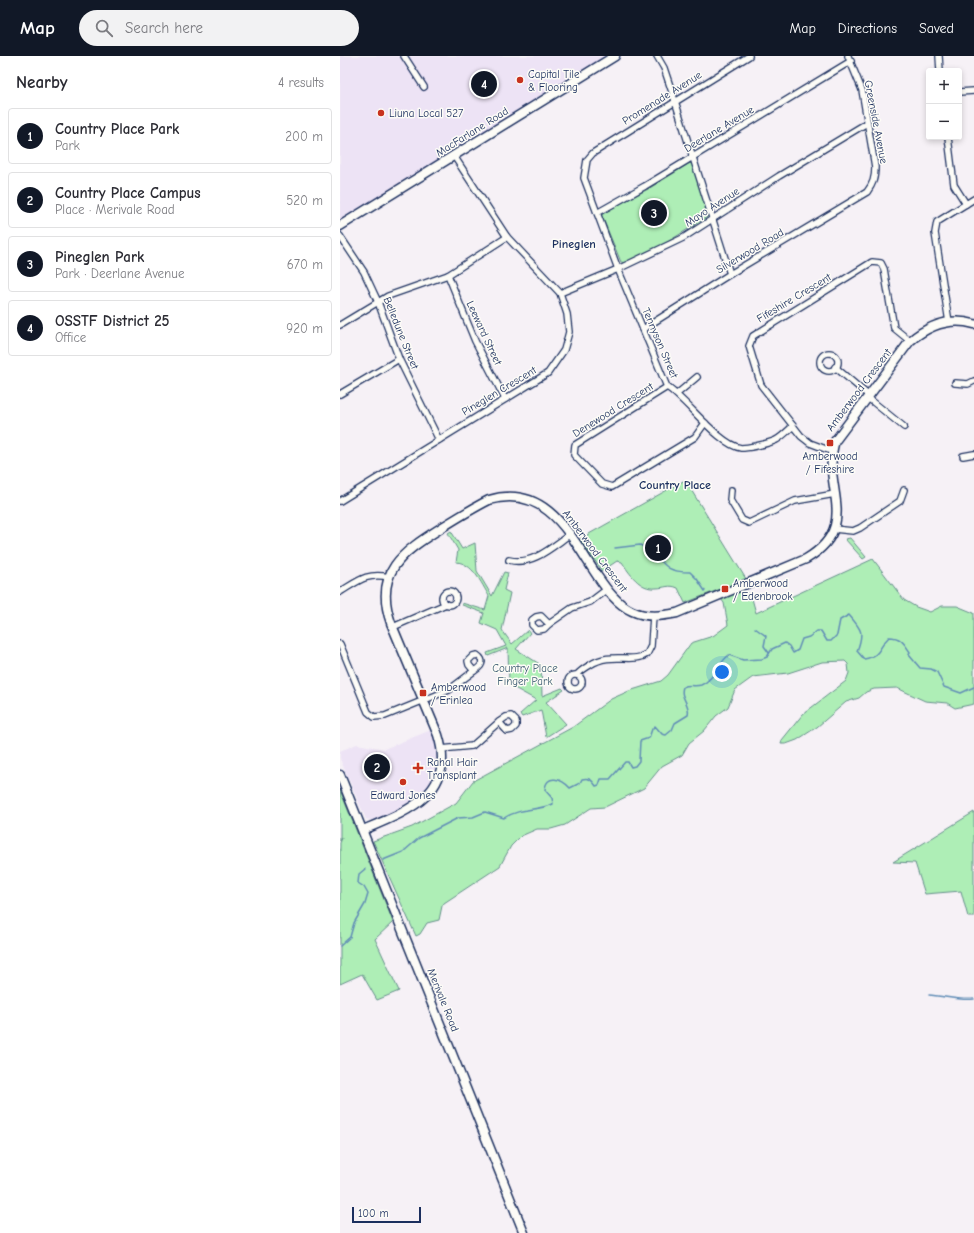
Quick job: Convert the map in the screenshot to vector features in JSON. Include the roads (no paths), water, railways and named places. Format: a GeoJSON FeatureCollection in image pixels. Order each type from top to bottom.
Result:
{"type":"FeatureCollection","features":[{"type":"Feature","properties":{"kind":"street"},"geometry":{"type":"LineString","coordinates":[[404,56],[424,87]]}},
{"type":"Feature","properties":{"kind":"street","name":"MacFarlane Road"},"geometry":{"type":"LineString","coordinates":[[340,226],[615,56]]}},
{"type":"Feature","properties":{"kind":"street"},"geometry":{"type":"LineString","coordinates":[[657,56],[664,68],[714,218],[730,274]]}},
{"type":"Feature","properties":{"kind":"street","name":"Promenade Avenue"},"geometry":{"type":"LineString","coordinates":[[587,160],[593,153],[749,56]]}},
{"type":"Feature","properties":{"kind":"street"},"geometry":{"type":"LineString","coordinates":[[938,56],[940,68]]}},
{"type":"Feature","properties":{"kind":"street","name":"Greenside Avenue"},"geometry":{"type":"LineString","coordinates":[[850,58],[862,90],[875,167],[875,177],[867,192]]}},
{"type":"Feature","properties":{"kind":"street","name":"Deerlane Avenue"},"geometry":{"type":"LineString","coordinates":[[597,213],[693,156],[850,58]]}},
{"type":"Feature","properties":{"kind":"street"},"geometry":{"type":"LineString","coordinates":[[962,92],[974,91]]}},
{"type":"Feature","properties":{"kind":"street","name":"Mayo Avenue"},"geometry":{"type":"LineString","coordinates":[[560,293],[618,269],[672,244],[867,123]]}},
{"type":"Feature","properties":{"kind":"street"},"geometry":{"type":"LineString","coordinates":[[948,140],[954,185],[966,204]]}},
{"type":"Feature","properties":{"kind":"street","name":"Pineglen Crescent"},"geometry":{"type":"LineString","coordinates":[[340,501],[548,373],[560,358],[564,350],[569,332],[568,314],[560,293],[507,237],[454,156]]}},
{"type":"Feature","properties":{"kind":"street","name":"Tennyson Street"},"geometry":{"type":"LineString","coordinates":[[587,160],[584,178],[618,269],[668,387],[678,394],[705,423],[730,443],[740,448],[777,441],[793,426]]}},
{"type":"Feature","properties":{"kind":"street","name":"Silverwood Road"},"geometry":{"type":"LineString","coordinates":[[643,329],[730,274],[867,192]]}},
{"type":"Feature","properties":{"kind":"street"},"geometry":{"type":"LineString","coordinates":[[949,322],[935,232],[937,222],[974,199]]}},
{"type":"Feature","properties":{"kind":"street","name":"Belledune Street"},"geometry":{"type":"LineString","coordinates":[[340,236],[364,272],[378,302],[399,359],[439,440]]}},
{"type":"Feature","properties":{"kind":"street"},"geometry":{"type":"LineString","coordinates":[[340,325],[388,296],[448,275],[507,237]]}},
{"type":"Feature","properties":{"kind":"street","name":"Fifeshire Crescent"},"geometry":{"type":"LineString","coordinates":[[831,452],[810,443],[793,426],[761,385],[749,346],[753,336],[872,262],[881,263],[884,268],[894,328],[910,341]]}},
{"type":"Feature","properties":{"kind":"street","name":"Leeward Street"},"geometry":{"type":"LineString","coordinates":[[448,275],[475,341],[505,399]]}},
{"type":"Feature","properties":{"kind":"street","name":"Amberwood Crescent"},"geometry":{"type":"LineString","coordinates":[[363,830],[409,810],[424,798],[437,780],[440,770],[441,749],[438,735],[393,627],[386,605],[387,584],[389,578],[395,564],[410,548],[482,503],[500,497],[520,498],[542,505],[558,518],[614,598],[632,611],[653,616],[663,616],[677,613],[806,559],[816,553],[834,529],[837,517],[831,452],[834,441],[910,341],[920,333],[934,326],[949,322],[974,324]]}},
{"type":"Feature","properties":{"kind":"street"},"geometry":{"type":"LineString","coordinates":[[340,394],[399,359]]}},
{"type":"Feature","properties":{"kind":"street"},"geometry":{"type":"LineString","coordinates":[[835,367],[904,427]]}},
{"type":"Feature","properties":{"kind":"street"},"geometry":{"type":"LineString","coordinates":[[678,394],[697,377]]}},
{"type":"Feature","properties":{"kind":"street"},"geometry":{"type":"LineString","coordinates":[[955,383],[968,384],[974,381]]}},
{"type":"Feature","properties":{"kind":"street","name":"Denewood Crescent"},"geometry":{"type":"LineString","coordinates":[[668,387],[575,445],[574,455],[602,484],[612,487],[695,437],[705,423]]}},
{"type":"Feature","properties":{"kind":"street"},"geometry":{"type":"LineString","coordinates":[[963,456],[974,454]]}},
{"type":"Feature","properties":{"kind":"street"},"geometry":{"type":"LineString","coordinates":[[731,490],[730,500],[742,520],[749,522],[795,501],[835,494]]}},
{"type":"Feature","properties":{"kind":"street"},"geometry":{"type":"LineString","coordinates":[[834,529],[853,531],[860,528],[900,501],[904,490]]}},
{"type":"Feature","properties":{"kind":"street"},"geometry":{"type":"LineString","coordinates":[[510,560],[521,562],[540,556],[570,535]]}},
{"type":"Feature","properties":{"kind":"street"},"geometry":{"type":"LineString","coordinates":[[340,592],[364,577],[377,575],[389,578]]}},
{"type":"Feature","properties":{"kind":"street"},"geometry":{"type":"LineString","coordinates":[[549,624],[572,608],[590,602],[607,589]]}},
{"type":"Feature","properties":{"kind":"street"},"geometry":{"type":"LineString","coordinates":[[393,627],[446,604]]}},
{"type":"Feature","properties":{"kind":"street"},"geometry":{"type":"LineString","coordinates":[[577,675],[595,662],[602,659],[612,657],[637,658],[647,654],[651,646],[653,616]]}},
{"type":"Feature","properties":{"kind":"street"},"geometry":{"type":"LineString","coordinates":[[340,644],[370,715],[379,718],[454,687],[474,671]]}},
{"type":"Feature","properties":{"kind":"street"},"geometry":{"type":"LineString","coordinates":[[441,749],[472,746],[499,722]]}},
{"type":"Feature","properties":{"kind":"street","name":"Merivale Road"},"geometry":{"type":"LineString","coordinates":[[340,775],[524,1233]]}},
{"type":"Feature","properties":{"kind":"waterway"},"geometry":{"type":"LineString","coordinates":[[615,548],[640,545],[650,548],[670,569],[675,571],[690,572],[705,591]]}},
{"type":"Feature","properties":{"kind":"waterway"},"geometry":{"type":"LineString","coordinates":[[383,860],[403,852],[419,838],[458,818],[473,817],[485,812],[504,818],[522,811],[541,808],[553,804],[552,798],[545,790],[548,781],[555,779],[559,780],[570,788],[580,783],[582,779],[587,778],[596,786],[599,785],[601,779],[610,779],[625,762],[628,762],[631,767],[635,766],[639,761],[640,741],[649,738],[652,729],[655,726],[662,734],[666,735],[672,730],[675,723],[688,715],[688,708],[682,691],[683,687],[699,686],[706,683],[729,655],[743,660],[762,659],[767,657],[772,649],[785,643],[789,646],[793,653],[798,650],[802,639],[809,637],[817,631],[821,631],[827,641],[831,641],[837,635],[840,620],[849,615],[859,628],[861,639],[857,651],[864,659],[874,656],[889,637],[893,637],[904,643],[910,652],[909,655],[920,668],[931,669],[937,672],[944,687],[961,693],[974,687]]}},
{"type":"Feature","properties":{"kind":"waterway"},"geometry":{"type":"LineString","coordinates":[[755,628],[766,636],[764,646],[769,653]]}},
{"type":"Feature","properties":{"kind":"waterway"},"geometry":{"type":"LineString","coordinates":[[340,946],[350,937],[354,923],[365,904],[368,894],[364,887],[358,883],[359,874],[365,869]]}},
{"type":"Feature","properties":{"kind":"waterway"},"geometry":{"type":"LineString","coordinates":[[929,995],[958,999],[974,999]]}},
{"type":"Feature","properties":{"kind":"place","name":"Capital Tile & Flooring"},"geometry":{"type":"Point","coordinates":[520,80]}},
{"type":"Feature","properties":{"kind":"place","name":"OSSTF District 25"},"geometry":{"type":"Point","coordinates":[484,84]}},
{"type":"Feature","properties":{"kind":"place","name":"Liuna Local 527"},"geometry":{"type":"Point","coordinates":[381,113]}},
{"type":"Feature","properties":{"kind":"place","name":"Pineglen Park"},"geometry":{"type":"Point","coordinates":[654,213]}},
{"type":"Feature","properties":{"kind":"place","name":"Amberwood / Fifeshire"},"geometry":{"type":"Point","coordinates":[830,443]}},
{"type":"Feature","properties":{"kind":"place","name":"Country Place Park"},"geometry":{"type":"Point","coordinates":[658,548]}},
{"type":"Feature","properties":{"kind":"place","name":"Amberwood / Edenbrook"},"geometry":{"type":"Point","coordinates":[725,589]}},
{"type":"Feature","properties":{"kind":"place","name":"Amberwood / Erinlea"},"geometry":{"type":"Point","coordinates":[423,693]}},
{"type":"Feature","properties":{"kind":"place","name":"Country Place Campus"},"geometry":{"type":"Point","coordinates":[377,767]}},
{"type":"Feature","properties":{"kind":"place","name":"Rahal Hair Transplant"},"geometry":{"type":"Point","coordinates":[418,768]}},
{"type":"Feature","properties":{"kind":"place","name":"Edward Jones"},"geometry":{"type":"Point","coordinates":[403,782]}},
{"type":"Feature","properties":{"kind":"district","name":"Pineglen"},"geometry":{"type":"Point","coordinates":[574,244]}},
{"type":"Feature","properties":{"kind":"district","name":"Country Place"},"geometry":{"type":"Point","coordinates":[675,485]}},
{"type":"Feature","properties":{"kind":"park label","name":"Country Place Finger Park"},"geometry":{"type":"Point","coordinates":[525,674]}}]}
